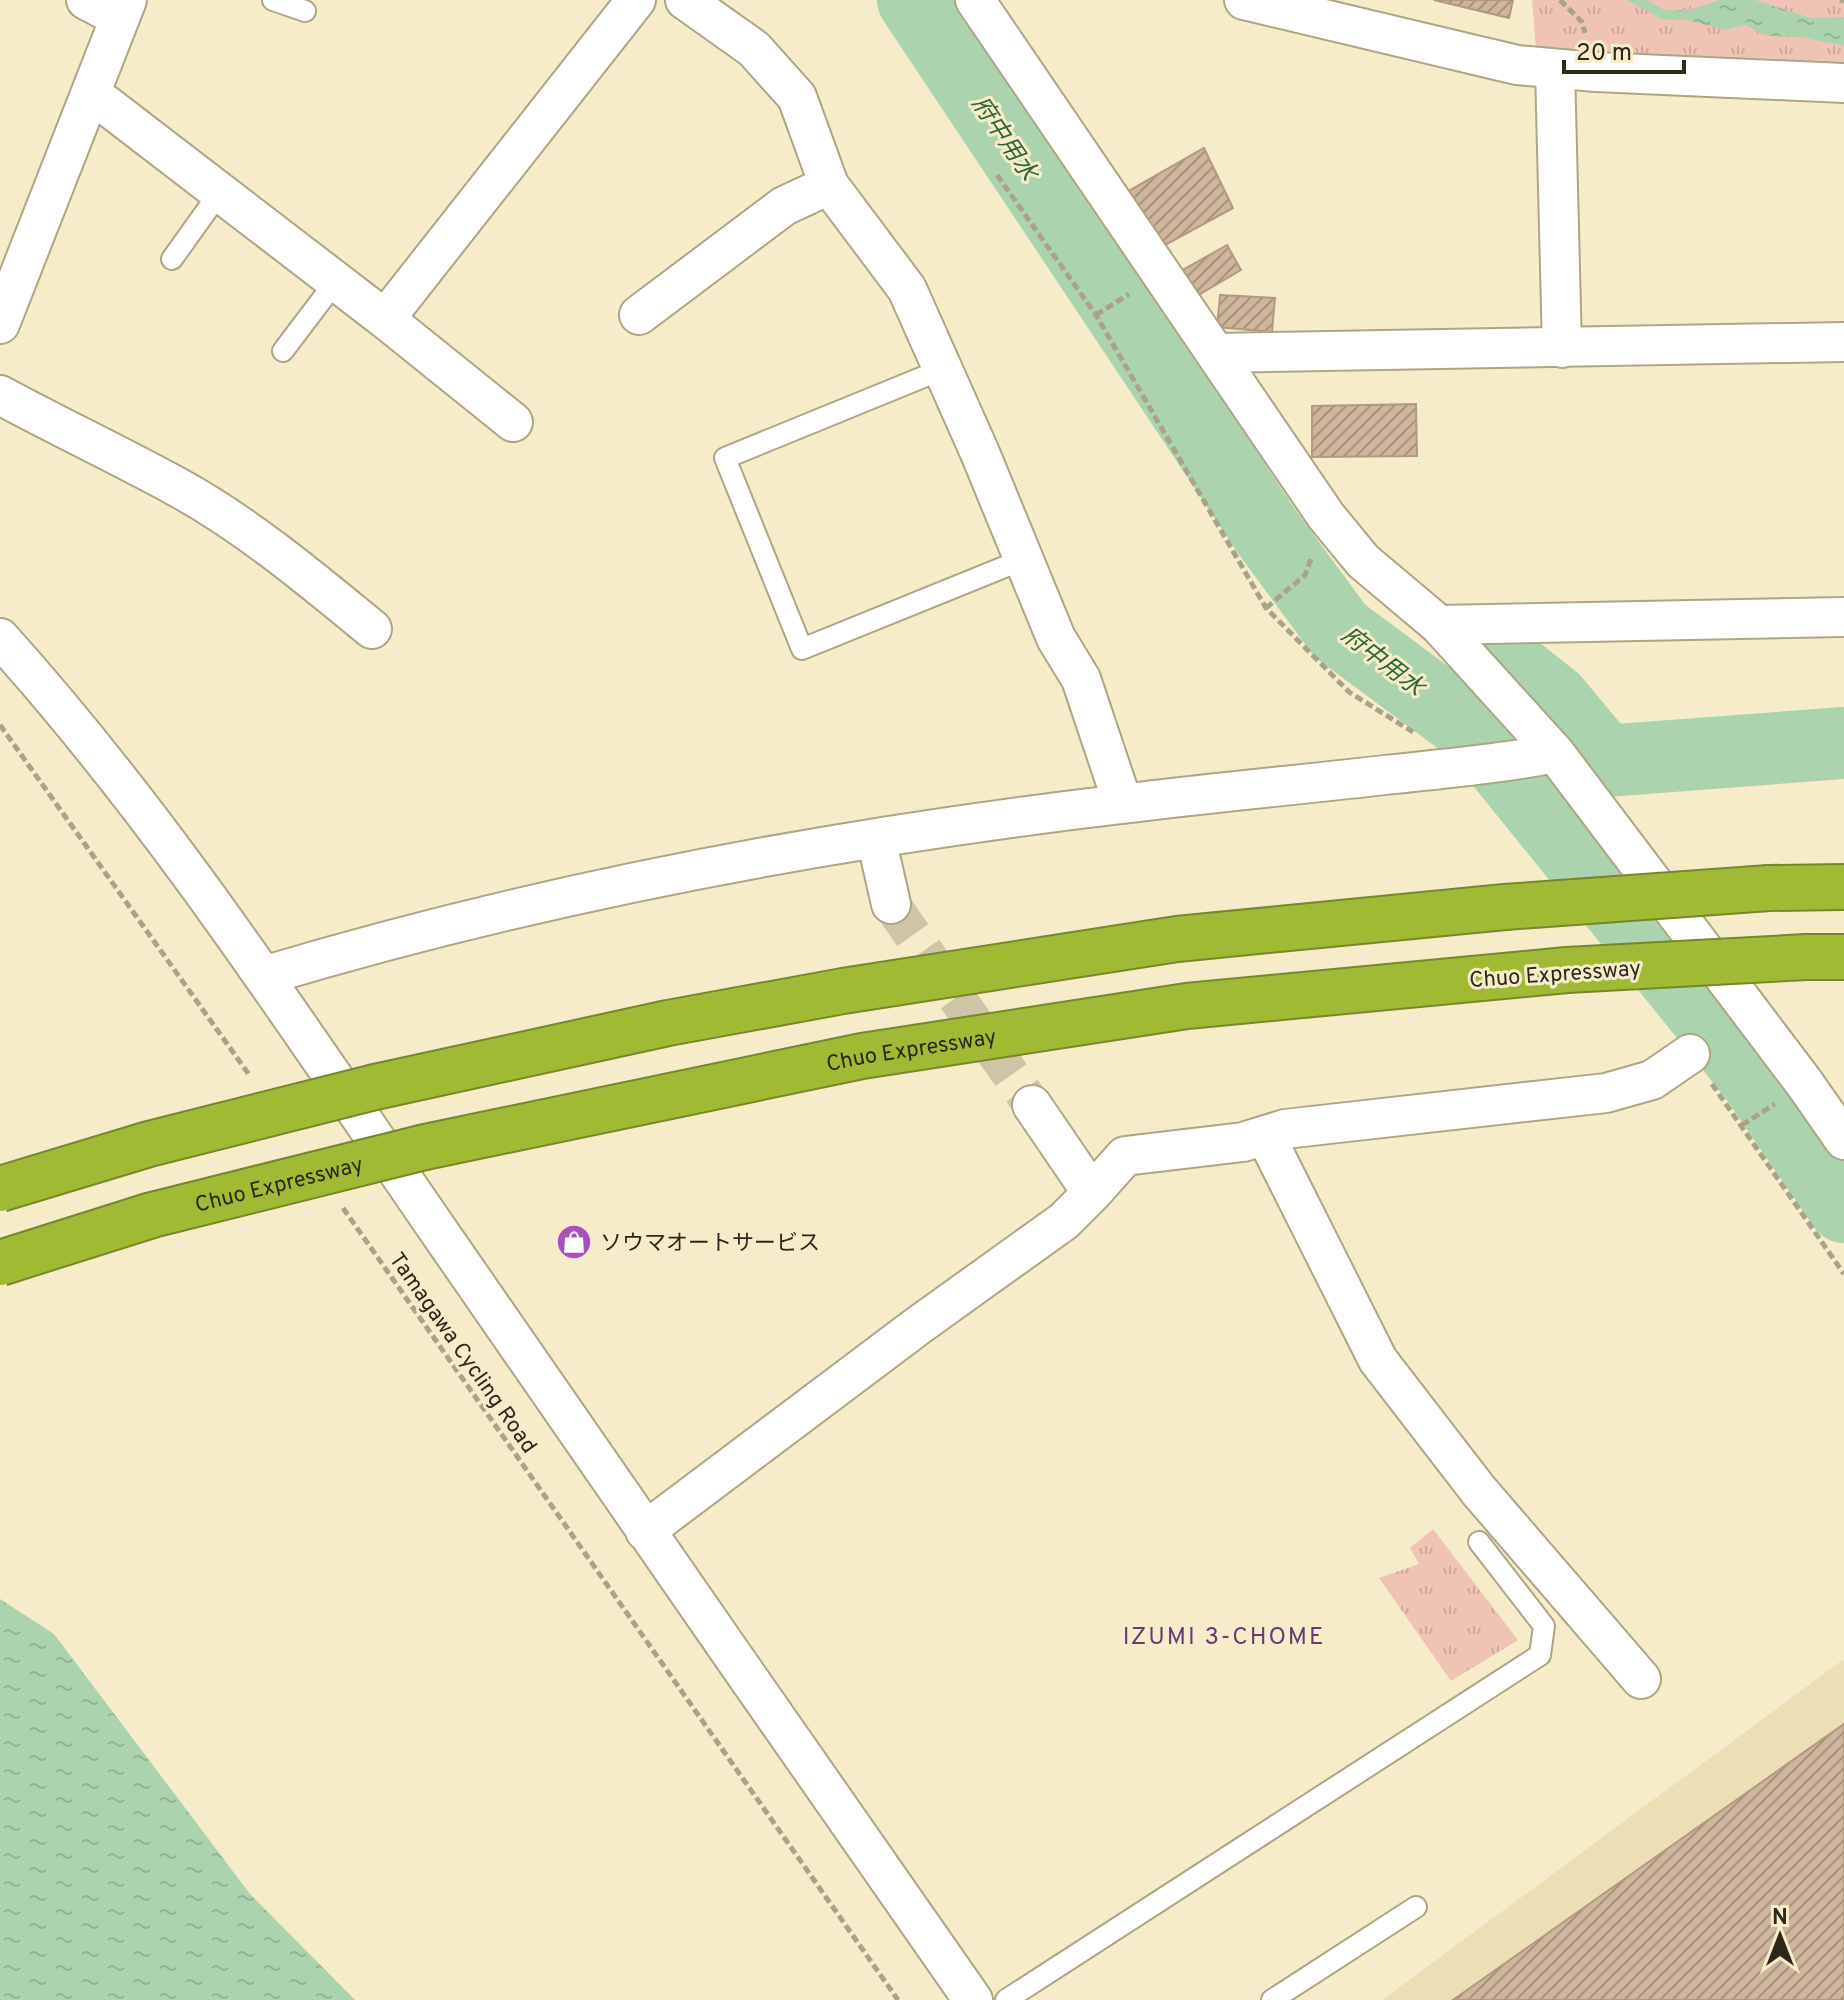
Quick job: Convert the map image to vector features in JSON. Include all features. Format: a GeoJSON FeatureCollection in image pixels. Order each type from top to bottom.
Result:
{"type":"FeatureCollection","features":[{"type":"Feature","properties":{"kind":"highway"},"geometry":{"type":"LineString","coordinates":[[0,1189],[149,1144],[375,1087],[668,1023],[843,991],[1177,939],[1505,907],[1769,888],[1844,887]]}},
{"type":"Feature","properties":{"kind":"highway","name":"Chuo Expressway"},"geometry":{"type":"LineString","coordinates":[[0,1263],[152,1215],[425,1147],[862,1056],[1187,1006],[1567,970],[1825,957]]}},
{"type":"Feature","properties":{"kind":"street"},"geometry":{"type":"LineString","coordinates":[[0,324],[123,9],[86,0]]}},
{"type":"Feature","properties":{"kind":"street"},"geometry":{"type":"LineString","coordinates":[[385,319],[636,0]]}},
{"type":"Feature","properties":{"kind":"street"},"geometry":{"type":"LineString","coordinates":[[685,0],[754,49],[797,97],[829,185],[907,289],[1056,638],[1081,679],[1123,804]]}},
{"type":"Feature","properties":{"kind":"street"},"geometry":{"type":"LineString","coordinates":[[975,0],[1326,516],[1363,561],[1439,625],[1805,1084],[1844,1140]]}},
{"type":"Feature","properties":{"kind":"street"},"geometry":{"type":"LineString","coordinates":[[1244,0],[1517,65],[1844,83]]}},
{"type":"Feature","properties":{"kind":"street"},"geometry":{"type":"LineString","coordinates":[[1555,69],[1562,348]]}},
{"type":"Feature","properties":{"kind":"street"},"geometry":{"type":"LineString","coordinates":[[92,94],[385,319],[513,422]]}},
{"type":"Feature","properties":{"kind":"street"},"geometry":{"type":"LineString","coordinates":[[639,315],[784,206],[829,185]]}},
{"type":"Feature","properties":{"kind":"street"},"geometry":{"type":"LineString","coordinates":[[1215,353],[1844,342]]}},
{"type":"Feature","properties":{"kind":"street"},"geometry":{"type":"LineString","coordinates":[[0,395],[180,488],[215,510],[323,588],[372,629]]}},
{"type":"Feature","properties":{"kind":"street"},"geometry":{"type":"LineString","coordinates":[[1439,625],[1844,617]]}},
{"type":"Feature","properties":{"kind":"street"},"geometry":{"type":"LineString","coordinates":[[0,638],[105,761],[263,976],[973,2000]]}},
{"type":"Feature","properties":{"kind":"street"},"geometry":{"type":"LineString","coordinates":[[263,976],[349,950],[555,900],[790,851],[1123,804],[1544,755]]}},
{"type":"Feature","properties":{"kind":"street"},"geometry":{"type":"LineString","coordinates":[[876,838],[891,904]]}},
{"type":"Feature","properties":{"kind":"street"},"geometry":{"type":"LineString","coordinates":[[645,1531],[919,1325],[1064,1221],[1125,1156],[1243,1142],[1285,1129],[1606,1093],[1652,1080],[1690,1054]]}},
{"type":"Feature","properties":{"kind":"street"},"geometry":{"type":"LineString","coordinates":[[1805,1084],[1844,1086]]}},
{"type":"Feature","properties":{"kind":"street"},"geometry":{"type":"LineString","coordinates":[[1032,1105],[1092,1193]]}},
{"type":"Feature","properties":{"kind":"street"},"geometry":{"type":"LineString","coordinates":[[1265,1135],[1378,1360],[1479,1491],[1641,1679]]}},
{"type":"Feature","properties":{"kind":"lane"},"geometry":{"type":"LineString","coordinates":[[273,0],[305,11]]}},
{"type":"Feature","properties":{"kind":"lane"},"geometry":{"type":"LineString","coordinates":[[172,259],[220,192]]}},
{"type":"Feature","properties":{"kind":"lane"},"geometry":{"type":"LineString","coordinates":[[283,351],[336,281]]}},
{"type":"Feature","properties":{"kind":"lane"},"geometry":{"type":"LineString","coordinates":[[943,369],[725,458],[802,649],[1024,559]]}},
{"type":"Feature","properties":{"kind":"lane"},"geometry":{"type":"LineString","coordinates":[[1006,2000],[1540,1655],[1544,1626],[1479,1542]]}},
{"type":"Feature","properties":{"kind":"lane"},"geometry":{"type":"LineString","coordinates":[[1272,2000],[1416,1907]]}},
{"type":"Feature","properties":{"kind":"path"},"geometry":{"type":"LineString","coordinates":[[997,175],[1096,315],[1266,608],[1349,692],[1465,766]]}},
{"type":"Feature","properties":{"kind":"path"},"geometry":{"type":"LineString","coordinates":[[1096,315],[1105,308]]}},
{"type":"Feature","properties":{"kind":"path"},"geometry":{"type":"LineString","coordinates":[[1266,608],[1305,575],[1313,554]]}},
{"type":"Feature","properties":{"kind":"path"},"geometry":{"type":"LineString","coordinates":[[0,725],[253,1080]]}},
{"type":"Feature","properties":{"kind":"path"},"geometry":{"type":"LineString","coordinates":[[1690,1054],[1844,1274]]}},
{"type":"Feature","properties":{"kind":"path"},"geometry":{"type":"LineString","coordinates":[[1742,1125],[1756,1117]]}},
{"type":"Feature","properties":{"kind":"path","name":"Tamagawa Cycling Road"},"geometry":{"type":"LineString","coordinates":[[334,1196],[898,2000]]}},
{"type":"Feature","properties":{"kind":"shaded area"},"geometry":{"type":"Polygon","coordinates":[[[1844,1659],[1844,2000],[1382,2000],[1844,1659]]]}},
{"type":"Feature","properties":{"kind":"green space"},"geometry":{"type":"Polygon","coordinates":[[[1532,0],[1844,0],[1844,65],[1536,50],[1532,0]]]}},
{"type":"Feature","properties":{"kind":"green space"},"geometry":{"type":"Polygon","coordinates":[[[1433,1529],[1518,1640],[1451,1681],[1379,1578],[1419,1564],[1410,1548],[1433,1529]]]}},
{"type":"Feature","properties":{"kind":"water"},"geometry":{"type":"Polygon","coordinates":[[[1627,0],[1647,0],[1664,10],[1688,10],[1720,0],[1755,0],[1811,18],[1844,17],[1844,46],[1800,37],[1767,36],[1745,25],[1726,30],[1687,20],[1661,19],[1627,0]]]}},
{"type":"Feature","properties":{"kind":"water"},"geometry":{"type":"Polygon","coordinates":[[[0,1599],[54,1634],[250,1894],[355,2000],[0,2000],[0,1599]]]}},
{"type":"Feature","properties":{"kind":"building"},"geometry":{"type":"Polygon","coordinates":[[[1434,0],[1513,0],[1509,18],[1434,0]]]}},
{"type":"Feature","properties":{"kind":"building"},"geometry":{"type":"Polygon","coordinates":[[[1204,148],[1233,208],[1158,249],[1127,192],[1204,148]]]}},
{"type":"Feature","properties":{"kind":"building"},"geometry":{"type":"Polygon","coordinates":[[[1227,245],[1241,270],[1195,297],[1181,271],[1227,245]]]}},
{"type":"Feature","properties":{"kind":"building"},"geometry":{"type":"Polygon","coordinates":[[[1220,295],[1275,298],[1272,332],[1217,327],[1220,295]]]}},
{"type":"Feature","properties":{"kind":"building"},"geometry":{"type":"Polygon","coordinates":[[[1416,404],[1417,456],[1312,457],[1312,406],[1416,404]]]}},
{"type":"Feature","properties":{"kind":"building"},"geometry":{"type":"Polygon","coordinates":[[[1844,1724],[1844,2000],[1453,2000],[1844,1724]]]}},
{"type":"Feature","properties":{"kind":"waterway","name":"府中用水"},"geometry":{"type":"LineString","coordinates":[[913,0],[1267,532],[1340,631],[1475,731],[1754,1076],[1844,1207]]}},
{"type":"Feature","properties":{"kind":"waterway"},"geometry":{"type":"LineString","coordinates":[[1506,662],[1554,700],[1605,761],[1844,743]]}},
{"type":"Feature","properties":{"kind":"tunnel"},"geometry":{"type":"LineString","coordinates":[[891,904],[1032,1105]]}},
{"type":"Feature","properties":{"kind":"place","name":"ソウマオートサービス"},"geometry":{"type":"Point","coordinates":[574,1242]}},
{"type":"Feature","properties":{"kind":"district","name":"IZUMI 3-CHOME"},"geometry":{"type":"Point","coordinates":[1224,1636]}}]}
